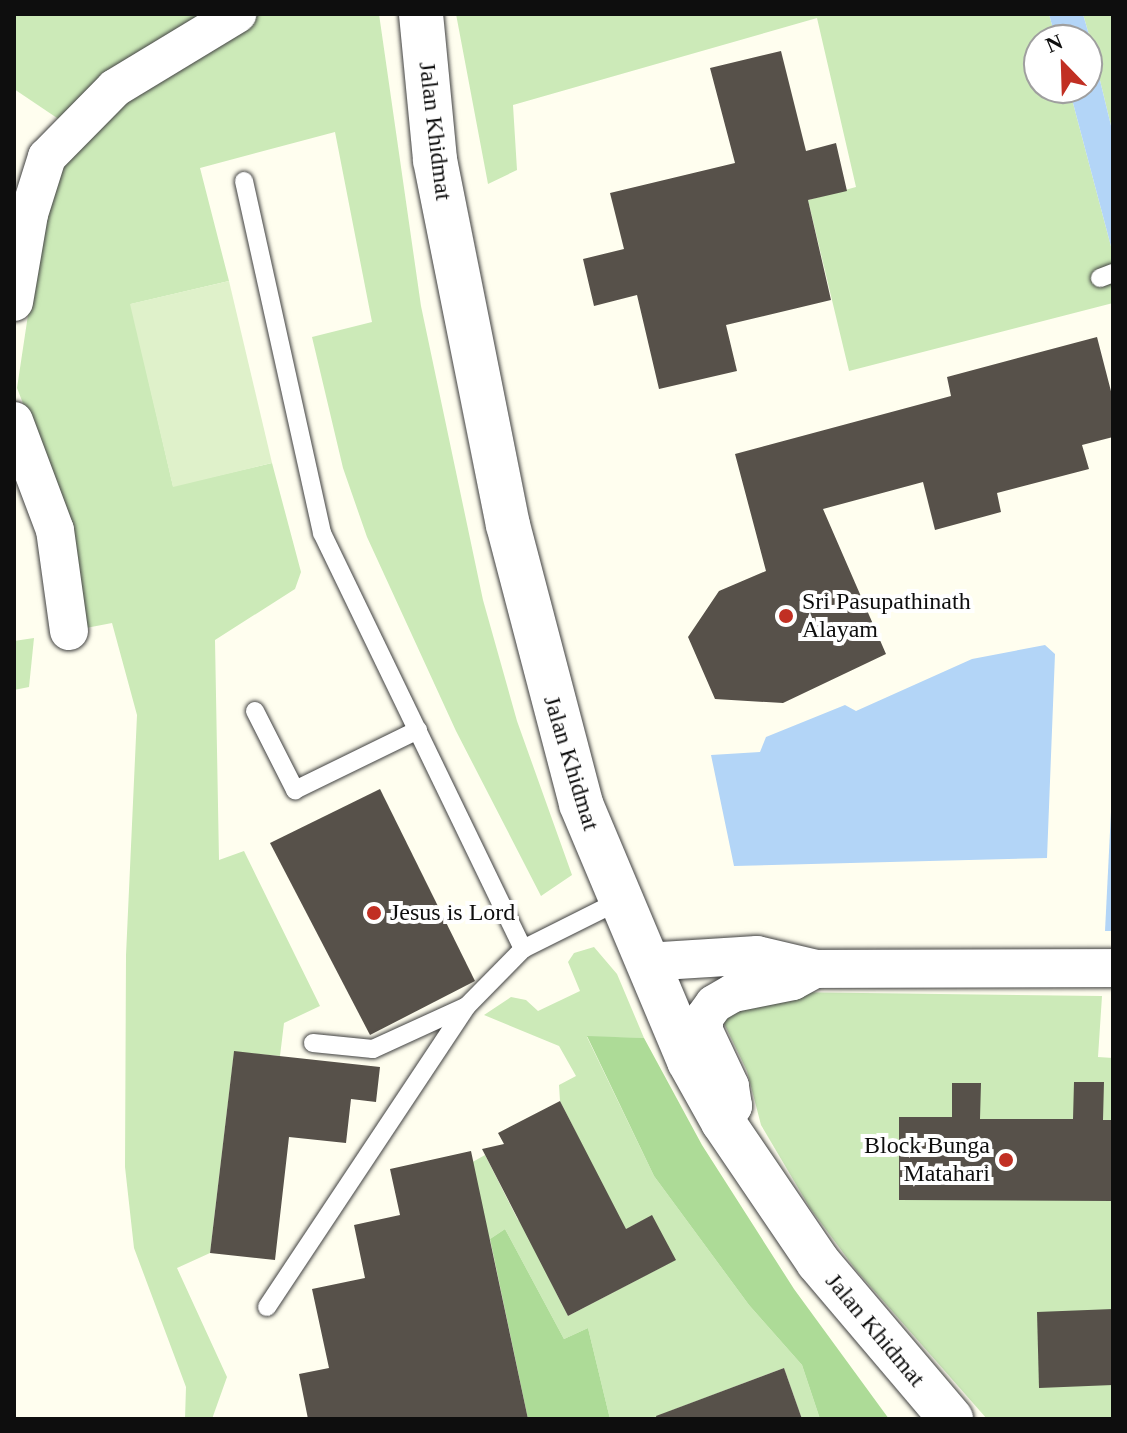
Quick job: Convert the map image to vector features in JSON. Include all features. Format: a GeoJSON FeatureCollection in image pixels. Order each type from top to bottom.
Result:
{"type":"FeatureCollection","features":[{"type":"Feature","properties":{"kind":"street"},"geometry":{"type":"LineString","coordinates":[[14,302],[29,214],[47,157],[115,88],[237,14]]}},
{"type":"Feature","properties":{"kind":"street","name":"Jalan Khidmat"},"geometry":{"type":"LineString","coordinates":[[421,14],[435,160],[508,525],[581,804],[619,901],[689,1061],[723,1122],[818,1262],[951,1419]]}},
{"type":"Feature","properties":{"kind":"street"},"geometry":{"type":"LineString","coordinates":[[14,421],[55,530],[69,631]]}},
{"type":"Feature","properties":{"kind":"street"},"geometry":{"type":"LineString","coordinates":[[646,962],[757,955],[816,969],[1113,968]]}},
{"type":"Feature","properties":{"kind":"street"},"geometry":{"type":"LineString","coordinates":[[723,1122],[733,1106],[730,1086],[704,1031],[704,1018],[733,993],[793,981],[816,969]]}},
{"type":"Feature","properties":{"kind":"lane"},"geometry":{"type":"LineString","coordinates":[[244,181],[322,533],[523,949]]}},
{"type":"Feature","properties":{"kind":"lane"},"geometry":{"type":"LineString","coordinates":[[255,711],[295,790],[418,730]]}},
{"type":"Feature","properties":{"kind":"lane"},"geometry":{"type":"LineString","coordinates":[[267,1307],[467,1006],[523,949],[619,901]]}},
{"type":"Feature","properties":{"kind":"lane"},"geometry":{"type":"LineString","coordinates":[[313,1043],[373,1049],[467,1006]]}},
{"type":"Feature","properties":{"kind":"green space"},"geometry":{"type":"Polygon","coordinates":[[[14,14],[208,14],[60,120],[14,89],[14,14]]]}},
{"type":"Feature","properties":{"kind":"green space"},"geometry":{"type":"Polygon","coordinates":[[[261,14],[379,14],[421,306],[483,600],[517,721],[572,875],[541,896],[456,731],[367,537],[343,468],[312,337],[372,322],[335,132],[200,168],[229,281],[131,304],[173,486],[272,463],[301,572],[295,589],[215,640],[219,860],[244,851],[320,1006],[284,1023],[280,1056],[234,1052],[210,1253],[177,1268],[227,1377],[212,1419],[185,1419],[186,1387],[134,1248],[125,1167],[126,955],[137,715],[112,623],[86,628],[70,524],[17,388],[34,275],[62,159],[120,97],[261,14]]]}},
{"type":"Feature","properties":{"kind":"green space"},"geometry":{"type":"Polygon","coordinates":[[[456,14],[1049,14],[1052,24],[1023,24],[1023,104],[1073,104],[1113,254],[1113,303],[849,371],[808,200],[856,187],[817,18],[513,105],[517,170],[488,184],[456,14]]]}},
{"type":"Feature","properties":{"kind":"green space"},"geometry":{"type":"Polygon","coordinates":[[[1083,14],[1113,14],[1113,134],[1103,93],[1103,24],[1086,24],[1083,14]]]}},
{"type":"Feature","properties":{"kind":"green space"},"geometry":{"type":"Polygon","coordinates":[[[229,281],[272,463],[173,487],[130,304],[229,281]]]}},
{"type":"Feature","properties":{"kind":"green space"},"geometry":{"type":"Polygon","coordinates":[[[34,638],[29,687],[14,690],[14,641],[34,638]]]}},
{"type":"Feature","properties":{"kind":"green space"},"geometry":{"type":"Polygon","coordinates":[[[594,947],[617,974],[644,1038],[587,1037],[654,1176],[749,1305],[802,1365],[820,1419],[802,1419],[784,1368],[670,1411],[672,1419],[610,1419],[588,1328],[564,1339],[505,1229],[490,1239],[461,1245],[446,1177],[485,1155],[518,1220],[599,1179],[560,1101],[559,1085],[576,1076],[559,1046],[484,1015],[511,997],[526,1000],[538,1011],[580,991],[568,962],[574,953],[594,947]],[[652,1216],[545,1270],[568,1316],[675,1260],[652,1216]]]}},
{"type":"Feature","properties":{"kind":"green space"},"geometry":{"type":"Polygon","coordinates":[[[784,992],[1102,996],[1098,1057],[1113,1058],[1113,1419],[987,1419],[856,1270],[810,1208],[761,1125],[747,1071],[720,1015],[784,992]]]}},
{"type":"Feature","properties":{"kind":"green space"},"geometry":{"type":"Polygon","coordinates":[[[587,1036],[644,1038],[702,1145],[794,1289],[889,1419],[820,1419],[802,1365],[749,1305],[654,1176],[587,1036]]]}},
{"type":"Feature","properties":{"kind":"green space"},"geometry":{"type":"Polygon","coordinates":[[[505,1229],[564,1339],[588,1328],[610,1419],[528,1419],[490,1239],[505,1229]]]}},
{"type":"Feature","properties":{"kind":"water"},"geometry":{"type":"Polygon","coordinates":[[[1049,14],[1083,14],[1086,24],[1052,24],[1049,14]]]}},
{"type":"Feature","properties":{"kind":"water"},"geometry":{"type":"Polygon","coordinates":[[[1103,93],[1113,134],[1113,254],[1073,104],[1103,104],[1103,93]]]}},
{"type":"Feature","properties":{"kind":"water"},"geometry":{"type":"Polygon","coordinates":[[[1045,645],[1055,654],[1047,858],[734,866],[711,755],[760,752],[766,737],[845,705],[856,711],[972,659],[1045,645]]]}},
{"type":"Feature","properties":{"kind":"water"},"geometry":{"type":"Polygon","coordinates":[[[1113,772],[1113,931],[1105,931],[1113,772]]]}},
{"type":"Feature","properties":{"kind":"building"},"geometry":{"type":"Polygon","coordinates":[[[781,51],[806,151],[836,143],[847,191],[808,200],[831,300],[726,325],[737,371],[659,389],[637,295],[594,306],[583,259],[624,249],[610,193],[735,163],[710,68],[781,51]]]}},
{"type":"Feature","properties":{"kind":"building"},"geometry":{"type":"Polygon","coordinates":[[[1097,337],[1113,399],[1113,437],[1082,445],[1089,469],[997,493],[1001,512],[935,530],[923,482],[823,509],[886,654],[783,703],[715,699],[688,637],[719,591],[766,571],[735,454],[951,396],[947,377],[1097,337]]]}},
{"type":"Feature","properties":{"kind":"building","name":"Jesus is Lord"},"geometry":{"type":"Polygon","coordinates":[[[380,789],[475,981],[370,1035],[270,843],[380,789]]]}},
{"type":"Feature","properties":{"kind":"building"},"geometry":{"type":"Polygon","coordinates":[[[234,1051],[380,1067],[376,1102],[351,1099],[346,1143],[289,1137],[275,1260],[210,1253],[234,1051]]]}},
{"type":"Feature","properties":{"kind":"building","name":"Block Bunga Matahari"},"geometry":{"type":"Polygon","coordinates":[[[1074,1082],[1104,1082],[1103,1120],[1113,1120],[1113,1201],[899,1200],[899,1117],[952,1117],[952,1083],[981,1083],[980,1119],[1073,1119],[1074,1082]]]}},
{"type":"Feature","properties":{"kind":"building"},"geometry":{"type":"Polygon","coordinates":[[[560,1101],[626,1229],[652,1215],[676,1260],[568,1316],[482,1149],[504,1144],[498,1133],[560,1101]]]}},
{"type":"Feature","properties":{"kind":"building"},"geometry":{"type":"Polygon","coordinates":[[[471,1151],[528,1419],[308,1419],[299,1374],[329,1368],[312,1289],[365,1278],[354,1225],[400,1215],[390,1169],[471,1151]]]}},
{"type":"Feature","properties":{"kind":"building"},"geometry":{"type":"Polygon","coordinates":[[[1113,1309],[1113,1385],[1039,1388],[1037,1312],[1113,1309]]]}},
{"type":"Feature","properties":{"kind":"building"},"geometry":{"type":"Polygon","coordinates":[[[784,1368],[802,1419],[657,1419],[656,1416],[784,1368]]]}},
{"type":"Feature","properties":{"kind":"place","name":"Sri Pasupathinath Alayam"},"geometry":{"type":"Point","coordinates":[786,616]}},
{"type":"Feature","properties":{"kind":"place","name":"Jesus is Lord"},"geometry":{"type":"Point","coordinates":[374,913]}},
{"type":"Feature","properties":{"kind":"place","name":"Block Bunga Matahari"},"geometry":{"type":"Point","coordinates":[1006,1160]}}]}
